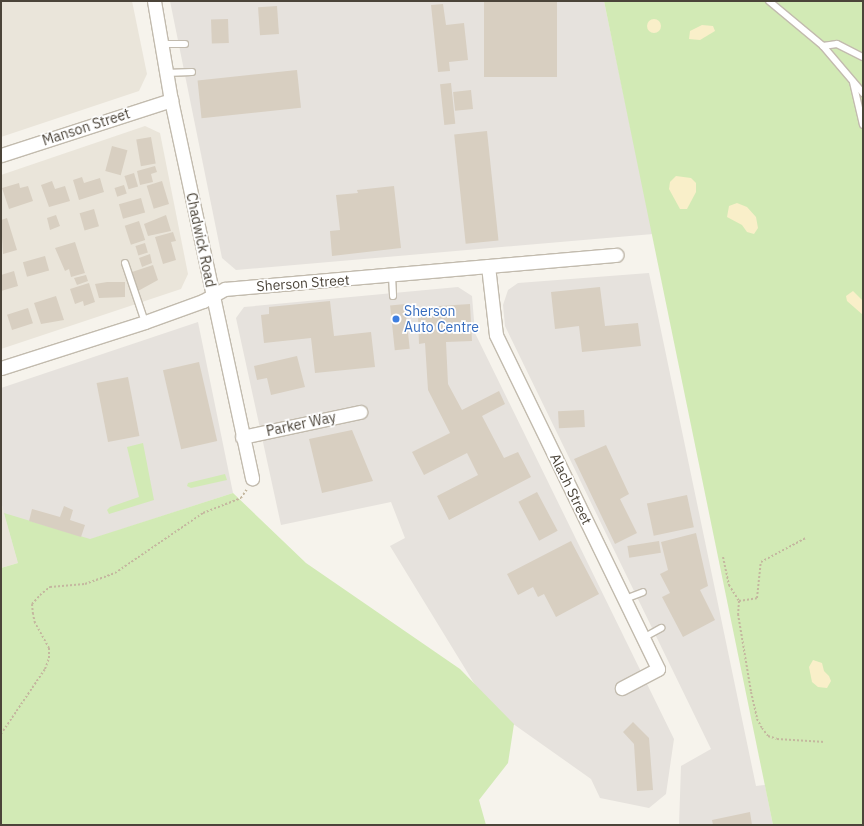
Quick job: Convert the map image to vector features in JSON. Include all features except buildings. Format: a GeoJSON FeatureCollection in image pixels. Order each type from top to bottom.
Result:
{"type":"FeatureCollection","features":[{"type":"Feature","properties":{"kind":"street","name":"Chadwick Road"},"geometry":{"type":"LineString","coordinates":[[154,1],[170,100],[214,295],[242,437],[252,478]]}},
{"type":"Feature","properties":{"kind":"street","name":"Manson Street"},"geometry":{"type":"LineString","coordinates":[[1,155],[170,100]]}},
{"type":"Feature","properties":{"kind":"street","name":"Sherson Street"},"geometry":{"type":"LineString","coordinates":[[1,368],[145,322],[214,295],[225,289],[392,276],[617,255]]}},
{"type":"Feature","properties":{"kind":"street","name":"Alach Street"},"geometry":{"type":"LineString","coordinates":[[488,266],[496,335],[658,669],[622,688]]}},
{"type":"Feature","properties":{"kind":"street","name":"Parker Way"},"geometry":{"type":"LineString","coordinates":[[242,437],[360,412]]}},
{"type":"Feature","properties":{"kind":"lane"},"geometry":{"type":"LineString","coordinates":[[769,1],[823,46],[863,93]]}},
{"type":"Feature","properties":{"kind":"lane"},"geometry":{"type":"LineString","coordinates":[[162,44],[185,44]]}},
{"type":"Feature","properties":{"kind":"lane"},"geometry":{"type":"LineString","coordinates":[[823,46],[837,44],[863,57]]}},
{"type":"Feature","properties":{"kind":"lane"},"geometry":{"type":"LineString","coordinates":[[166,73],[192,72]]}},
{"type":"Feature","properties":{"kind":"lane"},"geometry":{"type":"LineString","coordinates":[[852,79],[863,125]]}},
{"type":"Feature","properties":{"kind":"lane"},"geometry":{"type":"LineString","coordinates":[[125,262],[145,322]]}},
{"type":"Feature","properties":{"kind":"lane"},"geometry":{"type":"LineString","coordinates":[[392,276],[393,296]]}},
{"type":"Feature","properties":{"kind":"lane"},"geometry":{"type":"LineString","coordinates":[[625,599],[643,592]]}},
{"type":"Feature","properties":{"kind":"lane"},"geometry":{"type":"LineString","coordinates":[[643,638],[661,628]]}},
{"type":"Feature","properties":{"kind":"path"},"geometry":{"type":"LineString","coordinates":[[1,734],[45,669],[49,658],[49,648],[34,623],[32,604],[40,595],[50,587],[85,584],[115,573],[202,513],[241,498],[252,478]]}},
{"type":"Feature","properties":{"kind":"path"},"geometry":{"type":"LineString","coordinates":[[739,602],[757,598],[761,562],[806,538]]}},
{"type":"Feature","properties":{"kind":"path"},"geometry":{"type":"LineString","coordinates":[[724,557],[729,585],[739,602],[738,614],[757,719],[768,736],[777,739],[825,742]]}},
{"type":"Feature","properties":{"kind":"shaded area"},"geometry":{"type":"Polygon","coordinates":[[[1,1],[132,1],[147,74],[139,91],[1,137],[1,1]]]}},
{"type":"Feature","properties":{"kind":"shaded area"},"geometry":{"type":"Polygon","coordinates":[[[170,1],[604,1],[653,234],[236,270],[222,258],[170,1]]]}},
{"type":"Feature","properties":{"kind":"shaded area"},"geometry":{"type":"Polygon","coordinates":[[[145,126],[160,133],[188,274],[181,289],[1,349],[1,175],[145,126]]]}},
{"type":"Feature","properties":{"kind":"shaded area"},"geometry":{"type":"Polygon","coordinates":[[[649,273],[756,786],[765,785],[773,825],[679,825],[681,766],[711,749],[505,326],[503,305],[508,290],[518,283],[649,273]]]}},
{"type":"Feature","properties":{"kind":"shaded area"},"geometry":{"type":"Polygon","coordinates":[[[458,287],[472,296],[475,333],[674,739],[666,794],[649,808],[600,798],[591,779],[488,706],[390,546],[405,538],[391,502],[281,525],[236,318],[244,307],[458,287]]]}},
{"type":"Feature","properties":{"kind":"shaded area"},"geometry":{"type":"Polygon","coordinates":[[[198,322],[233,493],[18,563],[1,502],[1,388],[198,322]]]}},
{"type":"Feature","properties":{"kind":"shaded area"},"geometry":{"type":"Polygon","coordinates":[[[1,502],[18,563],[1,568],[1,502]]]}},
{"type":"Feature","properties":{"kind":"green space"},"geometry":{"type":"Polygon","coordinates":[[[604,1],[863,1],[863,825],[773,825],[604,1]]]}},
{"type":"Feature","properties":{"kind":"green space"},"geometry":{"type":"Polygon","coordinates":[[[143,443],[154,500],[109,514],[107,510],[110,507],[139,497],[127,447],[143,443]]]}},
{"type":"Feature","properties":{"kind":"green space"},"geometry":{"type":"Polygon","coordinates":[[[225,474],[227,480],[191,488],[187,486],[188,483],[225,474]]]}},
{"type":"Feature","properties":{"kind":"green space"},"geometry":{"type":"Polygon","coordinates":[[[233,493],[306,563],[460,669],[514,724],[508,763],[479,800],[486,825],[1,825],[1,568],[18,563],[4,513],[90,539],[233,493]]]}},
{"type":"Feature","properties":{"kind":"sand"},"geometry":{"type":"Polygon","coordinates":[[[651,19],[657,19],[661,23],[661,29],[657,33],[651,33],[647,29],[647,23],[651,19]]]}},
{"type":"Feature","properties":{"kind":"sand"},"geometry":{"type":"Polygon","coordinates":[[[702,25],[713,26],[715,31],[700,40],[689,39],[690,31],[702,25]]]}},
{"type":"Feature","properties":{"kind":"sand"},"geometry":{"type":"Polygon","coordinates":[[[676,176],[691,178],[696,183],[696,192],[687,209],[680,209],[669,189],[670,182],[676,176]]]}},
{"type":"Feature","properties":{"kind":"sand"},"geometry":{"type":"Polygon","coordinates":[[[737,203],[747,207],[756,217],[758,228],[754,234],[747,232],[742,225],[727,217],[729,206],[737,203]]]}},
{"type":"Feature","properties":{"kind":"sand"},"geometry":{"type":"Polygon","coordinates":[[[853,291],[863,301],[863,315],[847,301],[846,296],[853,291]]]}},
{"type":"Feature","properties":{"kind":"sand"},"geometry":{"type":"Polygon","coordinates":[[[813,660],[822,663],[824,671],[829,676],[831,681],[827,688],[818,687],[812,682],[809,667],[813,660]]]}},
{"type":"Feature","properties":{"kind":"place","name":"Sherson Auto Centre"},"geometry":{"type":"Point","coordinates":[396,319]}}]}
